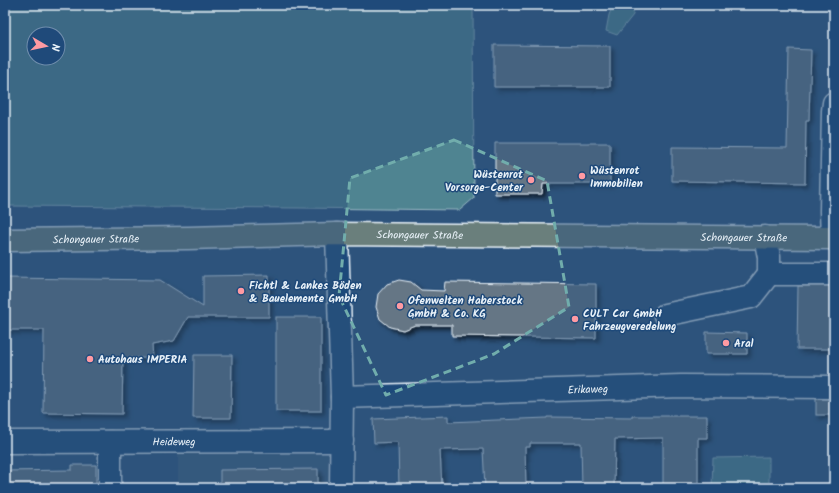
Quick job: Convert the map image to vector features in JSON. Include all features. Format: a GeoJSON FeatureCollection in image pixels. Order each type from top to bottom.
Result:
{"type":"FeatureCollection","features":[{"type":"Feature","properties":{"kind":"main road","name":"Schongauer Straße"},"geometry":{"type":"LineString","coordinates":[[5,240],[188,238],[337,234],[833,238]]}},
{"type":"Feature","properties":{"kind":"street"},"geometry":{"type":"LineString","coordinates":[[833,238],[832,180],[834,103]]}},
{"type":"Feature","properties":{"kind":"street"},"geometry":{"type":"LineString","coordinates":[[337,234],[342,397],[341,488]]}},
{"type":"Feature","properties":{"kind":"street"},"geometry":{"type":"LineString","coordinates":[[665,315],[751,297],[768,274],[769,257],[765,237]]}},
{"type":"Feature","properties":{"kind":"street"},"geometry":{"type":"LineString","coordinates":[[768,274],[834,274]]}},
{"type":"Feature","properties":{"kind":"street","name":"Erikaweg"},"geometry":{"type":"LineString","coordinates":[[342,397],[659,387],[834,387]]}},
{"type":"Feature","properties":{"kind":"street","name":"Heideweg"},"geometry":{"type":"LineString","coordinates":[[5,442],[342,441]]}},
{"type":"Feature","properties":{"kind":"street"},"geometry":{"type":"LineString","coordinates":[[110,442],[110,488]]}},
{"type":"Feature","properties":{"kind":"highlighted area"},"geometry":{"type":"Polygon","coordinates":[[[454,140],[547,181],[569,307],[494,354],[386,395],[339,296],[350,178],[454,140]]]}},
{"type":"Feature","properties":{"kind":"shaded area"},"geometry":{"type":"Polygon","coordinates":[[[178,454],[329,454],[329,488],[178,488],[178,454]]]}},
{"type":"Feature","properties":{"kind":"green space"},"geometry":{"type":"Polygon","coordinates":[[[5,5],[473,5],[474,198],[460,210],[5,206],[5,5]]]}},
{"type":"Feature","properties":{"kind":"green space"},"geometry":{"type":"Polygon","coordinates":[[[613,5],[634,5],[633,15],[617,35],[606,31],[609,15],[613,5]]]}},
{"type":"Feature","properties":{"kind":"green space"},"geometry":{"type":"Polygon","coordinates":[[[769,457],[769,488],[712,488],[713,458],[769,457]]]}},
{"type":"Feature","properties":{"kind":"building"},"geometry":{"type":"Polygon","coordinates":[[[494,45],[610,46],[610,87],[494,87],[494,45]]]}},
{"type":"Feature","properties":{"kind":"building"},"geometry":{"type":"Polygon","coordinates":[[[789,49],[811,50],[809,120],[806,120],[805,183],[672,181],[672,147],[787,148],[789,49]]]}},
{"type":"Feature","properties":{"kind":"building"},"geometry":{"type":"Polygon","coordinates":[[[495,143],[610,143],[610,184],[543,184],[542,194],[495,194],[495,143]]]}},
{"type":"Feature","properties":{"kind":"building"},"geometry":{"type":"Polygon","coordinates":[[[269,275],[269,317],[188,317],[174,341],[152,345],[153,358],[123,358],[122,414],[43,413],[44,330],[5,330],[5,278],[160,280],[203,307],[203,276],[269,275]]]}},
{"type":"Feature","properties":{"kind":"building"},"geometry":{"type":"Polygon","coordinates":[[[399,280],[411,282],[421,290],[444,291],[445,282],[596,284],[596,338],[452,336],[452,325],[415,325],[403,330],[390,327],[380,319],[376,307],[378,294],[387,284],[399,280]]]}},
{"type":"Feature","properties":{"kind":"building"},"geometry":{"type":"Polygon","coordinates":[[[798,286],[832,286],[834,288],[833,349],[797,349],[798,286]]]}},
{"type":"Feature","properties":{"kind":"building"},"geometry":{"type":"Polygon","coordinates":[[[276,317],[321,317],[321,411],[276,411],[276,317]]]}},
{"type":"Feature","properties":{"kind":"building","name":"Aral"},"geometry":{"type":"Polygon","coordinates":[[[706,332],[747,333],[747,354],[706,354],[706,332]]]}},
{"type":"Feature","properties":{"kind":"building"},"geometry":{"type":"Polygon","coordinates":[[[194,355],[232,355],[231,418],[193,418],[194,355]]]}},
{"type":"Feature","properties":{"kind":"building"},"geometry":{"type":"Polygon","coordinates":[[[816,399],[834,399],[834,415],[816,415],[816,399]]]}},
{"type":"Feature","properties":{"kind":"building"},"geometry":{"type":"Polygon","coordinates":[[[448,416],[448,422],[547,417],[632,418],[632,416],[707,416],[707,438],[698,438],[698,488],[663,488],[663,438],[615,439],[614,488],[582,488],[581,443],[530,443],[530,447],[525,447],[526,488],[485,488],[483,449],[440,450],[442,488],[399,488],[398,442],[374,443],[373,419],[448,416]]]}},
{"type":"Feature","properties":{"kind":"building"},"geometry":{"type":"Polygon","coordinates":[[[72,465],[96,465],[96,488],[5,488],[5,471],[72,470],[72,465]]]}},
{"type":"Feature","properties":{"kind":"building"},"geometry":{"type":"Polygon","coordinates":[[[318,469],[318,488],[220,488],[220,470],[318,469]]]}},
{"type":"Feature","properties":{"kind":"place","name":"Wüstenrot Immobilien"},"geometry":{"type":"Point","coordinates":[582,176]}},
{"type":"Feature","properties":{"kind":"place","name":"Wüstenrot Vorsorge-Center"},"geometry":{"type":"Point","coordinates":[531,180]}},
{"type":"Feature","properties":{"kind":"place","name":"Fichtl & Lankes Böden & Bauelemente GmbH"},"geometry":{"type":"Point","coordinates":[241,291]}},
{"type":"Feature","properties":{"kind":"place","name":"Ofenwelten Haberstock GmbH & Co. KG"},"geometry":{"type":"Point","coordinates":[400,306]}},
{"type":"Feature","properties":{"kind":"place","name":"CULT Car GmbH Fahrzeugveredelung"},"geometry":{"type":"Point","coordinates":[575,319]}},
{"type":"Feature","properties":{"kind":"place","name":"Aral"},"geometry":{"type":"Point","coordinates":[726,343]}},
{"type":"Feature","properties":{"kind":"place","name":"Autohaus IMPERIA"},"geometry":{"type":"Point","coordinates":[90,359]}}]}
